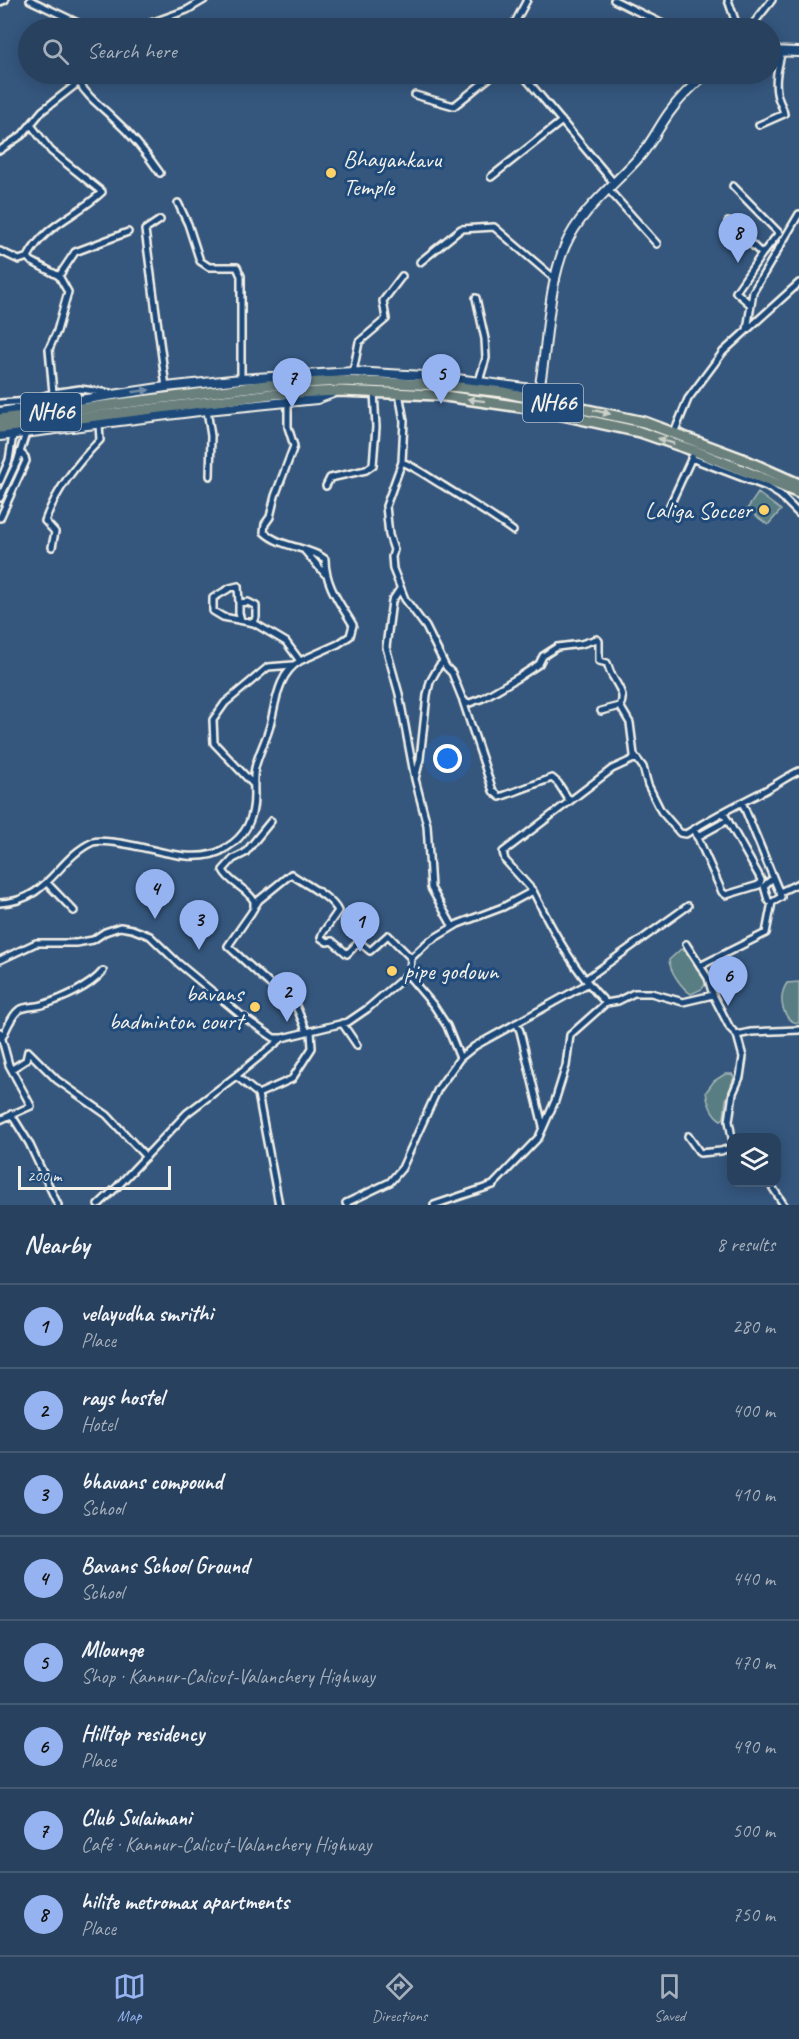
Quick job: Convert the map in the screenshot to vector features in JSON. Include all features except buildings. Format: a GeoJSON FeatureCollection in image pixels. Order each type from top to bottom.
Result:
{"type":"FeatureCollection","features":[{"type":"Feature","properties":{"kind":"highway","name":"NH66"},"geometry":{"type":"LineString","coordinates":[[0,418],[100,414],[267,385],[341,381],[441,385],[503,392],[633,420],[740,458],[799,484]]}},
{"type":"Feature","properties":{"kind":"highway","name":"NH66"},"geometry":{"type":"LineString","coordinates":[[0,428],[272,394],[340,391],[438,395],[535,409],[640,432],[799,493]]}},
{"type":"Feature","properties":{"kind":"street"},"geometry":{"type":"LineString","coordinates":[[0,2],[5,0]]}},
{"type":"Feature","properties":{"kind":"street"},"geometry":{"type":"LineString","coordinates":[[30,0],[68,18]]}},
{"type":"Feature","properties":{"kind":"street"},"geometry":{"type":"LineString","coordinates":[[165,18],[188,10],[204,0]]}},
{"type":"Feature","properties":{"kind":"street"},"geometry":{"type":"LineString","coordinates":[[517,18],[527,0]]}},
{"type":"Feature","properties":{"kind":"street"},"geometry":{"type":"LineString","coordinates":[[615,0],[650,18]]}},
{"type":"Feature","properties":{"kind":"street"},"geometry":{"type":"LineString","coordinates":[[728,0],[733,18]]}},
{"type":"Feature","properties":{"kind":"street"},"geometry":{"type":"LineString","coordinates":[[758,18],[772,0]]}},
{"type":"Feature","properties":{"kind":"street"},"geometry":{"type":"LineString","coordinates":[[781,56],[782,51],[799,52]]}},
{"type":"Feature","properties":{"kind":"street"},"geometry":{"type":"LineString","coordinates":[[0,150],[22,135],[51,103],[76,84]]}},
{"type":"Feature","properties":{"kind":"street"},"geometry":{"type":"LineString","coordinates":[[80,84],[86,95],[115,119],[147,154],[160,173]]}},
{"type":"Feature","properties":{"kind":"street"},"geometry":{"type":"LineString","coordinates":[[415,95],[454,106],[482,84]]}},
{"type":"Feature","properties":{"kind":"street"},"geometry":{"type":"LineString","coordinates":[[531,84],[657,244]]}},
{"type":"Feature","properties":{"kind":"street"},"geometry":{"type":"LineString","coordinates":[[0,412],[166,387],[353,372],[479,381],[539,390],[556,280],[565,248],[576,224],[651,142],[669,112],[696,84]]}},
{"type":"Feature","properties":{"kind":"street"},"geometry":{"type":"LineString","coordinates":[[759,125],[784,114],[778,99],[776,84]]}},
{"type":"Feature","properties":{"kind":"street"},"geometry":{"type":"LineString","coordinates":[[491,177],[562,121]]}},
{"type":"Feature","properties":{"kind":"street"},"geometry":{"type":"LineString","coordinates":[[0,250],[19,260],[28,257],[33,246],[54,226],[102,192],[51,151],[31,125]]}},
{"type":"Feature","properties":{"kind":"street"},"geometry":{"type":"LineString","coordinates":[[733,186],[779,233],[736,292],[750,304]]}},
{"type":"Feature","properties":{"kind":"street"},"geometry":{"type":"LineString","coordinates":[[178,202],[200,261],[209,267],[237,267],[241,276],[241,380]]}},
{"type":"Feature","properties":{"kind":"street"},"geometry":{"type":"LineString","coordinates":[[747,330],[753,292],[799,214]]}},
{"type":"Feature","properties":{"kind":"street"},"geometry":{"type":"LineString","coordinates":[[160,220],[145,230],[166,387]]}},
{"type":"Feature","properties":{"kind":"street"},"geometry":{"type":"LineString","coordinates":[[728,222],[762,254]]}},
{"type":"Feature","properties":{"kind":"street"},"geometry":{"type":"LineString","coordinates":[[420,262],[461,229],[494,227],[556,280]]}},
{"type":"Feature","properties":{"kind":"street"},"geometry":{"type":"LineString","coordinates":[[59,276],[75,252],[128,232]]}},
{"type":"Feature","properties":{"kind":"street"},"geometry":{"type":"LineString","coordinates":[[28,257],[31,261],[59,276],[68,291],[57,331],[49,349],[53,393]]}},
{"type":"Feature","properties":{"kind":"street"},"geometry":{"type":"LineString","coordinates":[[353,372],[359,342],[386,319],[383,301],[402,276]]}},
{"type":"Feature","properties":{"kind":"street"},"geometry":{"type":"LineString","coordinates":[[674,433],[688,399],[723,352],[799,283]]}},
{"type":"Feature","properties":{"kind":"street"},"geometry":{"type":"LineString","coordinates":[[476,298],[485,339],[486,358],[479,381]]}},
{"type":"Feature","properties":{"kind":"street"},"geometry":{"type":"LineString","coordinates":[[0,403],[30,401],[53,393],[80,389],[116,394]]}},
{"type":"Feature","properties":{"kind":"street"},"geometry":{"type":"LineString","coordinates":[[0,436],[13,435],[100,414],[207,410],[317,399],[340,391]]}},
{"type":"Feature","properties":{"kind":"street"},"geometry":{"type":"LineString","coordinates":[[326,486],[330,478],[366,470],[373,465],[376,427],[374,392]]}},
{"type":"Feature","properties":{"kind":"street"},"geometry":{"type":"LineString","coordinates":[[399,393],[404,421],[402,462],[386,507],[389,535],[394,550],[393,569],[399,589],[409,607],[423,621],[443,662],[452,673],[493,791],[500,797],[552,778],[558,783],[569,801]]}},
{"type":"Feature","properties":{"kind":"street"},"geometry":{"type":"LineString","coordinates":[[0,903],[20,899],[40,889],[71,857],[95,841],[116,842],[168,853],[205,856],[225,850],[244,835],[254,804],[255,768],[270,727],[282,679],[293,665],[338,645],[350,636],[353,625],[335,598],[327,576],[325,559],[314,552],[304,551],[276,540],[264,532],[294,446],[288,427],[288,401]]}},
{"type":"Feature","properties":{"kind":"street"},"geometry":{"type":"LineString","coordinates":[[207,410],[211,436],[210,476]]}},
{"type":"Feature","properties":{"kind":"street"},"geometry":{"type":"LineString","coordinates":[[52,546],[56,532],[45,521],[49,509],[82,457],[100,440],[100,414]]}},
{"type":"Feature","properties":{"kind":"street"},"geometry":{"type":"LineString","coordinates":[[0,498],[9,482],[26,432]]}},
{"type":"Feature","properties":{"kind":"street"},"geometry":{"type":"LineString","coordinates":[[0,481],[9,460],[13,435]]}},
{"type":"Feature","properties":{"kind":"street"},"geometry":{"type":"LineString","coordinates":[[0,518],[26,461],[26,457],[20,452]]}},
{"type":"Feature","properties":{"kind":"street"},"geometry":{"type":"LineString","coordinates":[[670,505],[693,454],[766,487],[780,495],[799,514]]}},
{"type":"Feature","properties":{"kind":"street"},"geometry":{"type":"LineString","coordinates":[[402,462],[420,470],[491,514],[513,531]]}},
{"type":"Feature","properties":{"kind":"street"},"geometry":{"type":"LineString","coordinates":[[304,551],[327,576]]}},
{"type":"Feature","properties":{"kind":"street"},"geometry":{"type":"LineString","coordinates":[[241,620],[238,586],[213,598],[213,611],[223,617],[254,623],[286,642],[300,661]]}},
{"type":"Feature","properties":{"kind":"street"},"geometry":{"type":"LineString","coordinates":[[399,589],[392,600],[386,647],[399,694],[414,779],[427,825],[431,888],[453,927]]}},
{"type":"Feature","properties":{"kind":"street"},"geometry":{"type":"LineString","coordinates":[[239,603],[248,602],[256,606],[254,623]]}},
{"type":"Feature","properties":{"kind":"street"},"geometry":{"type":"LineString","coordinates":[[462,698],[466,704],[475,702],[539,664],[543,656],[557,647],[597,639],[599,661],[607,663],[623,701],[620,706],[601,711]]}},
{"type":"Feature","properties":{"kind":"street"},"geometry":{"type":"LineString","coordinates":[[414,779],[420,759],[430,682],[443,662]]}},
{"type":"Feature","properties":{"kind":"street"},"geometry":{"type":"LineString","coordinates":[[254,785],[214,743],[213,720],[225,703],[268,667],[293,665]]}},
{"type":"Feature","properties":{"kind":"street"},"geometry":{"type":"LineString","coordinates":[[620,706],[630,723],[633,752],[643,767],[657,804],[669,821],[684,834],[799,771]]}},
{"type":"Feature","properties":{"kind":"street"},"geometry":{"type":"LineString","coordinates":[[606,1003],[586,982],[551,928],[533,891],[505,860],[504,852],[612,769],[636,759]]}},
{"type":"Feature","properties":{"kind":"street"},"geometry":{"type":"LineString","coordinates":[[700,966],[766,933],[772,902],[781,897],[742,802]]}},
{"type":"Feature","properties":{"kind":"street"},"geometry":{"type":"LineString","coordinates":[[694,829],[722,892],[726,895],[759,885],[761,880],[723,812]]}},
{"type":"Feature","properties":{"kind":"street"},"geometry":{"type":"LineString","coordinates":[[697,837],[728,820]]}},
{"type":"Feature","properties":{"kind":"street"},"geometry":{"type":"LineString","coordinates":[[254,908],[253,898],[227,877],[223,870],[233,859],[245,853],[272,821]]}},
{"type":"Feature","properties":{"kind":"street"},"geometry":{"type":"LineString","coordinates":[[258,1094],[292,1079],[312,1048],[309,1031],[294,999],[274,988],[228,946],[260,900],[291,874],[335,904],[338,911],[321,938],[327,942],[332,941],[347,954],[359,942],[370,951],[388,935],[411,958]]}},
{"type":"Feature","properties":{"kind":"street"},"geometry":{"type":"LineString","coordinates":[[772,902],[768,900],[764,886],[773,878]]}},
{"type":"Feature","properties":{"kind":"street"},"geometry":{"type":"LineString","coordinates":[[47,883],[74,911]]}},
{"type":"Feature","properties":{"kind":"street"},"geometry":{"type":"LineString","coordinates":[[780,892],[799,883]]}},
{"type":"Feature","properties":{"kind":"street"},"geometry":{"type":"LineString","coordinates":[[0,960],[36,943],[76,943],[93,940],[105,932],[120,927],[132,929],[150,936],[178,963],[242,1016],[274,1038],[282,1038],[348,1022],[367,1009],[407,974],[410,970],[411,958],[428,942],[453,927],[503,907],[533,891]]}},
{"type":"Feature","properties":{"kind":"street"},"geometry":{"type":"LineString","coordinates":[[347,1205],[346,1203],[390,1182],[402,1168],[438,1089],[460,1058],[475,1046],[586,982],[688,906]]}},
{"type":"Feature","properties":{"kind":"street"},"geometry":{"type":"LineString","coordinates":[[686,944],[712,987],[713,995],[730,1028],[737,1035],[743,1057],[740,1077],[733,1093],[729,1121],[731,1133]]}},
{"type":"Feature","properties":{"kind":"street"},"geometry":{"type":"LineString","coordinates":[[0,1120],[31,1106],[12,1069],[1,1035],[15,1014],[21,1009],[42,1005],[87,985],[103,971]]}},
{"type":"Feature","properties":{"kind":"street"},"geometry":{"type":"LineString","coordinates":[[407,974],[434,1006],[447,1026],[460,1058]]}},
{"type":"Feature","properties":{"kind":"street"},"geometry":{"type":"LineString","coordinates":[[435,1205],[493,1185],[539,1137],[555,1101],[566,1066],[570,1035],[606,1003],[618,1001],[634,993],[651,993],[683,1002],[713,995]]}},
{"type":"Feature","properties":{"kind":"street"},"geometry":{"type":"LineString","coordinates":[[342,1023],[357,1045]]}},
{"type":"Feature","properties":{"kind":"street"},"geometry":{"type":"LineString","coordinates":[[516,1023],[543,1126]]}},
{"type":"Feature","properties":{"kind":"street"},"geometry":{"type":"LineString","coordinates":[[737,1035],[751,1032],[799,1030]]}},
{"type":"Feature","properties":{"kind":"street"},"geometry":{"type":"LineString","coordinates":[[98,1205],[187,1113],[282,1038]]}},
{"type":"Feature","properties":{"kind":"street"},"geometry":{"type":"LineString","coordinates":[[12,1069],[26,1060],[28,1051],[57,1080],[108,1115],[146,1157]]}},
{"type":"Feature","properties":{"kind":"street"},"geometry":{"type":"LineString","coordinates":[[236,1076],[258,1094],[279,1205]]}},
{"type":"Feature","properties":{"kind":"street"},"geometry":{"type":"LineString","coordinates":[[11,1114],[29,1143],[58,1205]]}},
{"type":"Feature","properties":{"kind":"street"},"geometry":{"type":"LineString","coordinates":[[688,1136],[700,1153],[727,1149]]}},
{"type":"Feature","properties":{"kind":"street"},"geometry":{"type":"LineString","coordinates":[[772,1187],[784,1205]]}},
{"type":"Feature","properties":{"kind":"green space","name":"Laliga Soccer"},"geometry":{"type":"Polygon","coordinates":[[[758,493],[781,510],[768,525],[747,509],[758,493]]]}},
{"type":"Feature","properties":{"kind":"green space"},"geometry":{"type":"Polygon","coordinates":[[[681,949],[690,954],[707,982],[702,989],[691,994],[677,979],[670,965],[669,960],[681,949]]]}},
{"type":"Feature","properties":{"kind":"green space"},"geometry":{"type":"Polygon","coordinates":[[[799,982],[799,1023],[797,1023],[787,1017],[782,1000],[787,983],[799,982]]]}},
{"type":"Feature","properties":{"kind":"green space"},"geometry":{"type":"Polygon","coordinates":[[[725,1074],[732,1074],[734,1077],[726,1100],[724,1118],[721,1120],[710,1108],[706,1092],[714,1081],[725,1074]]]}},
{"type":"Feature","properties":{"kind":"place","name":"Bhayankavu Temple"},"geometry":{"type":"Point","coordinates":[331,173]}},
{"type":"Feature","properties":{"kind":"place","name":"hilite metromax apartments"},"geometry":{"type":"Point","coordinates":[738,263]}},
{"type":"Feature","properties":{"kind":"place","name":"Mlounge"},"geometry":{"type":"Point","coordinates":[441,404]}},
{"type":"Feature","properties":{"kind":"place","name":"Club Sulaimani"},"geometry":{"type":"Point","coordinates":[292,408]}},
{"type":"Feature","properties":{"kind":"place","name":"Laliga Soccer"},"geometry":{"type":"Point","coordinates":[764,510]}},
{"type":"Feature","properties":{"kind":"place","name":"Bavans School Ground"},"geometry":{"type":"Point","coordinates":[155,919]}},
{"type":"Feature","properties":{"kind":"place","name":"bhavans compound"},"geometry":{"type":"Point","coordinates":[199,950]}},
{"type":"Feature","properties":{"kind":"place","name":"velayudha smrithi"},"geometry":{"type":"Point","coordinates":[360,952]}},
{"type":"Feature","properties":{"kind":"place","name":"pipe godown"},"geometry":{"type":"Point","coordinates":[392,971]}},
{"type":"Feature","properties":{"kind":"place","name":"Hilltop residency"},"geometry":{"type":"Point","coordinates":[728,1006]}},
{"type":"Feature","properties":{"kind":"place","name":"bavans badminton court"},"geometry":{"type":"Point","coordinates":[255,1007]}},
{"type":"Feature","properties":{"kind":"place","name":"rays hostel"},"geometry":{"type":"Point","coordinates":[287,1022]}}]}
